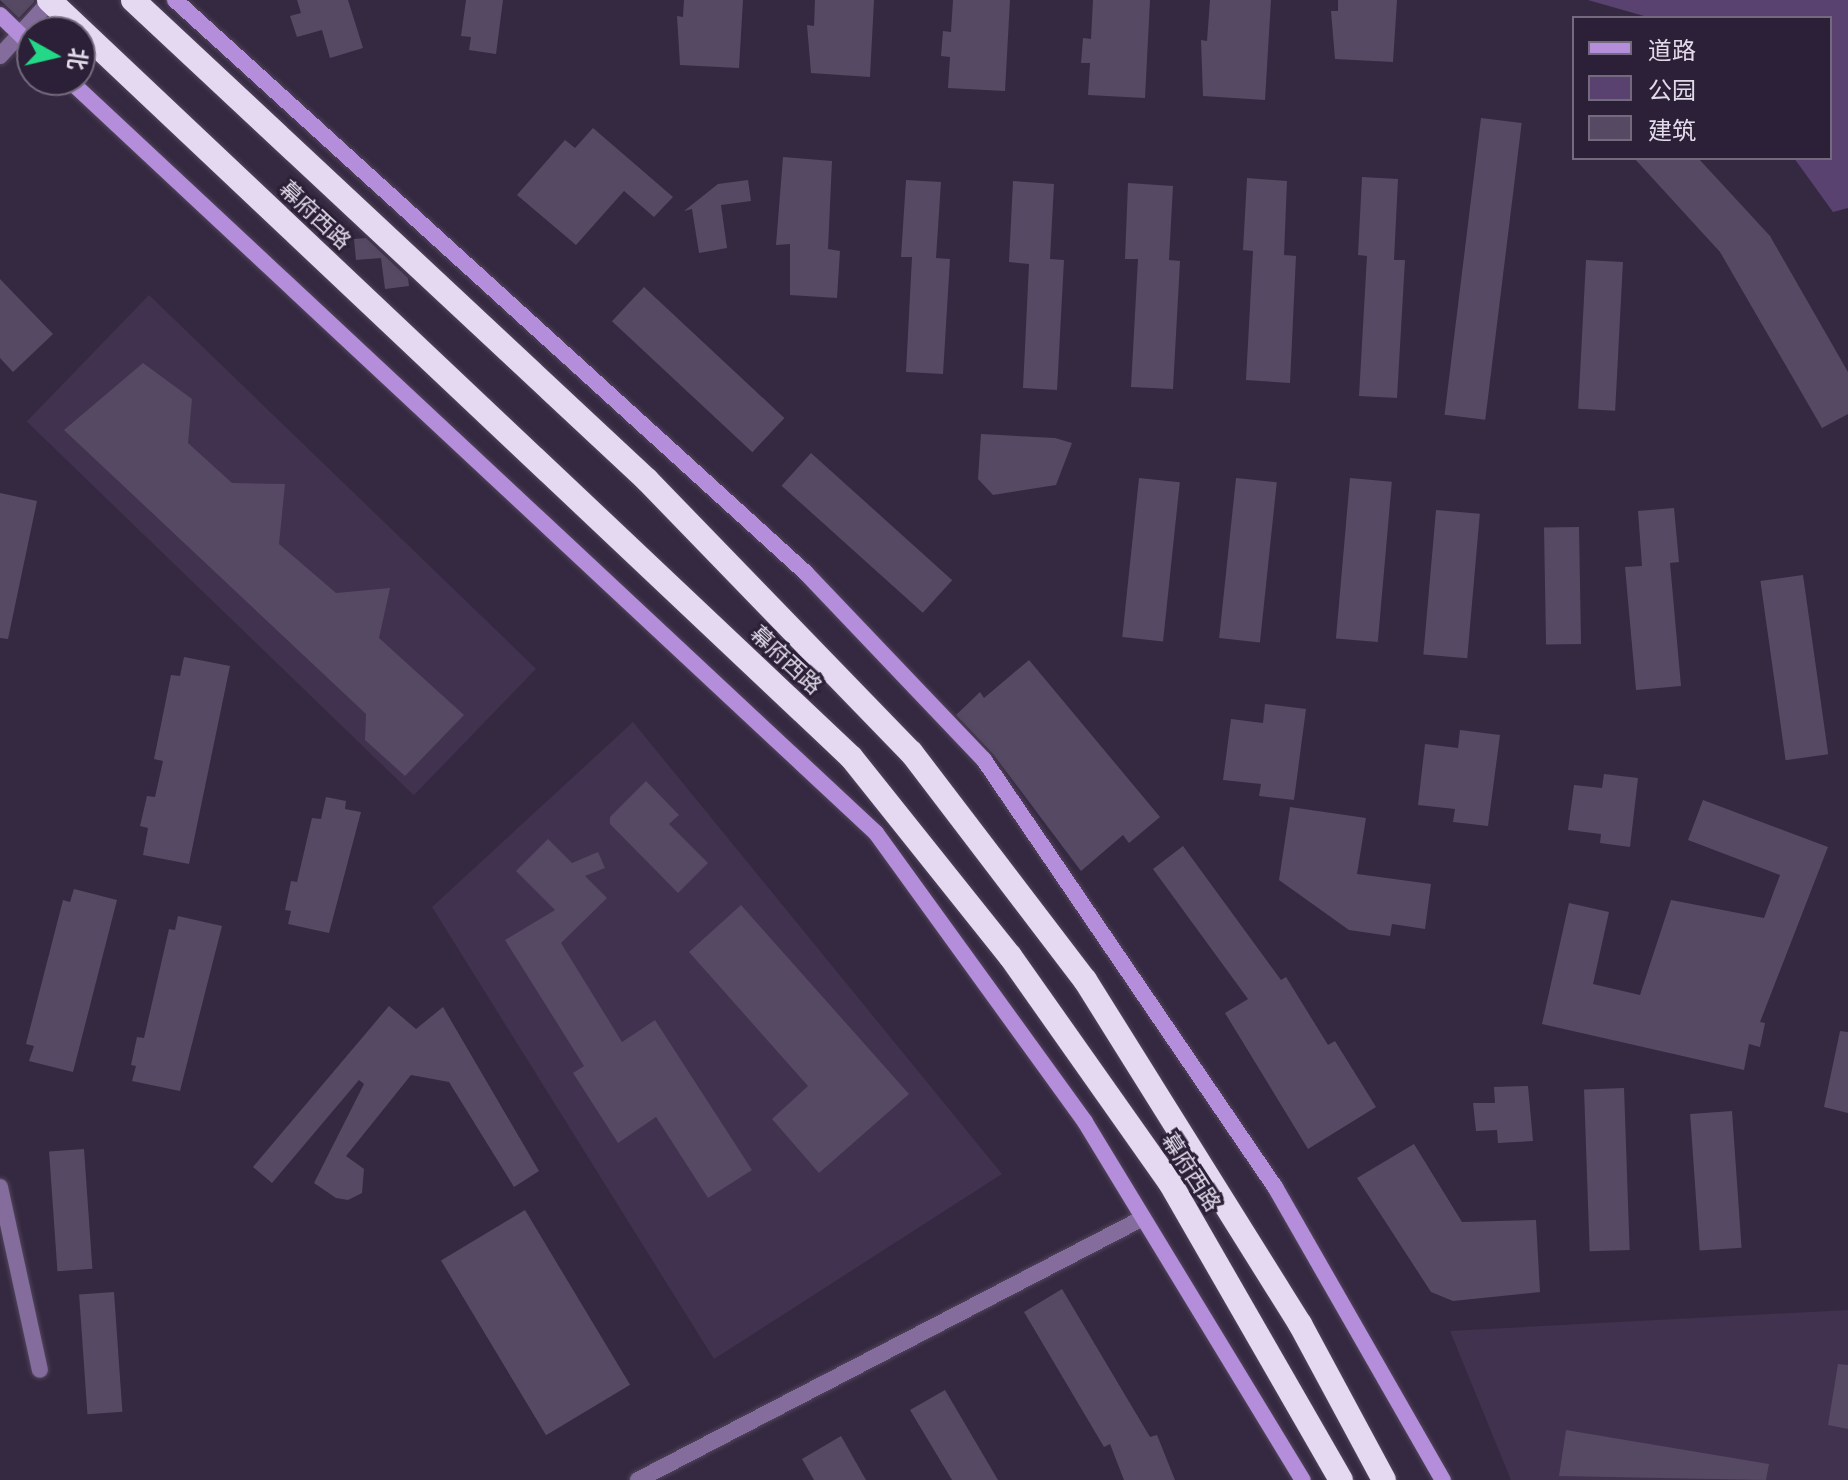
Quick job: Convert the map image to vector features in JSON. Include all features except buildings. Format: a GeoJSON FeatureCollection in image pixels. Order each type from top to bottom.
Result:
{"type":"FeatureCollection","features":[{"type":"Feature","properties":{"kind":"highway","name":"幕府西路"},"geometry":{"type":"LineString","coordinates":[[50,0],[851,757],[1010,956],[1169,1181],[1341,1480]]}},
{"type":"Feature","properties":{"kind":"highway","name":"幕府西路"},"geometry":{"type":"LineString","coordinates":[[133,0],[647,480],[911,752],[1110,1018],[1300,1324],[1384,1480]]}},
{"type":"Feature","properties":{"kind":"main road"},"geometry":{"type":"LineString","coordinates":[[175,0],[806,573],[984,760],[1275,1187],[1443,1480]]}},
{"type":"Feature","properties":{"kind":"main road"},"geometry":{"type":"LineString","coordinates":[[0,15],[16,31]]}},
{"type":"Feature","properties":{"kind":"main road"},"geometry":{"type":"LineString","coordinates":[[86,96],[876,833],[1085,1122],[1303,1480]]}},
{"type":"Feature","properties":{"kind":"street"},"geometry":{"type":"LineString","coordinates":[[35,16],[50,0]]}},
{"type":"Feature","properties":{"kind":"street"},"geometry":{"type":"LineString","coordinates":[[0,56],[16,37]]}},
{"type":"Feature","properties":{"kind":"street"},"geometry":{"type":"LineString","coordinates":[[0,1187],[40,1370]]}},
{"type":"Feature","properties":{"kind":"street"},"geometry":{"type":"LineString","coordinates":[[638,1480],[1143,1218]]}},
{"type":"Feature","properties":{"kind":"shaded area"},"geometry":{"type":"Polygon","coordinates":[[[149,295],[536,669],[414,795],[27,422],[149,295]]]}},
{"type":"Feature","properties":{"kind":"shaded area"},"geometry":{"type":"Polygon","coordinates":[[[633,722],[1002,1174],[714,1359],[432,907],[633,722]]]}},
{"type":"Feature","properties":{"kind":"shaded area"},"geometry":{"type":"Polygon","coordinates":[[[1848,1310],[1848,1480],[1511,1480],[1450,1331],[1848,1310]]]}},
{"type":"Feature","properties":{"kind":"green space"},"geometry":{"type":"Polygon","coordinates":[[[1588,0],[1848,0],[1848,208],[1833,212],[1795,160],[1832,160],[1832,16],[1644,16],[1588,0]]]}}]}
